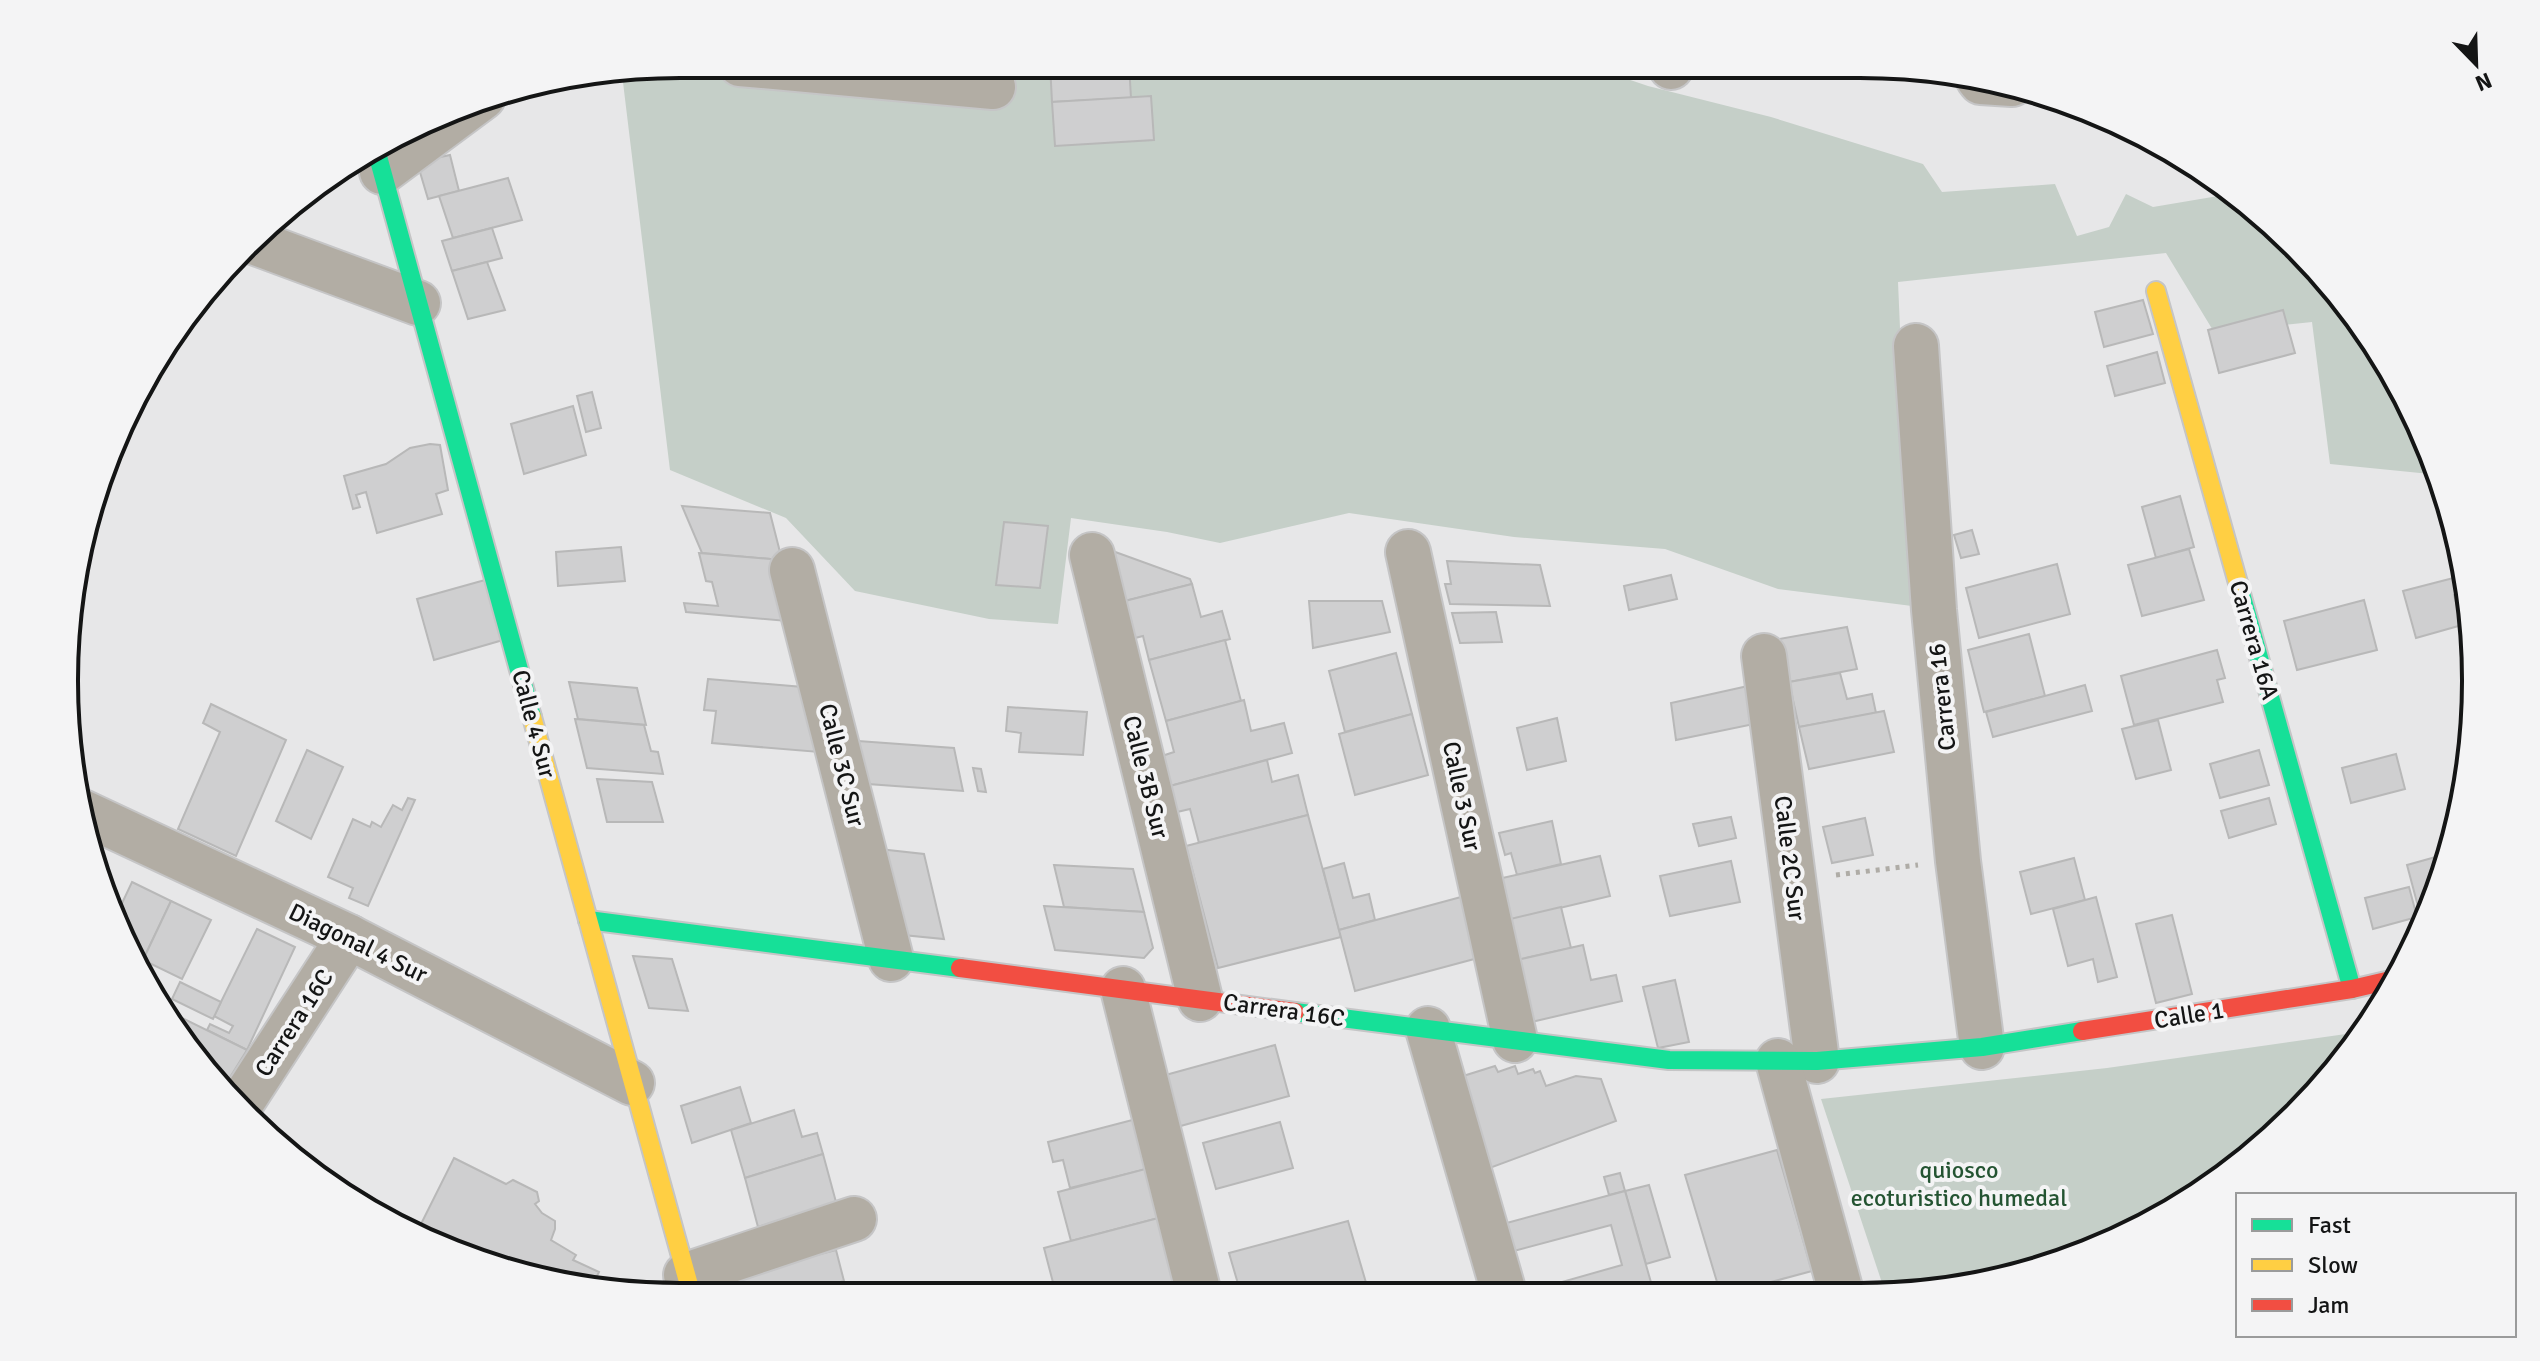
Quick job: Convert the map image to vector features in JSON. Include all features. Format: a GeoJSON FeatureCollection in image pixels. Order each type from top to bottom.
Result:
{"type":"FeatureCollection","features":[{"type":"Feature","properties":{"kind":"street"},"geometry":{"type":"LineString","coordinates":[[894,78],[993,87]]}},
{"type":"Feature","properties":{"kind":"street"},"geometry":{"type":"LineString","coordinates":[[379,163],[418,138]]}},
{"type":"Feature","properties":{"kind":"street","name":"Calle 4 Sur"},"geometry":{"type":"LineString","coordinates":[[379,163],[688,1283]]}},
{"type":"Feature","properties":{"kind":"street"},"geometry":{"type":"LineString","coordinates":[[263,246],[418,303]]}},
{"type":"Feature","properties":{"kind":"street","name":"Carrera 16A"},"geometry":{"type":"LineString","coordinates":[[2156,291],[2352,989]]}},
{"type":"Feature","properties":{"kind":"street","name":"Carrera 16"},"geometry":{"type":"LineString","coordinates":[[1916,346],[1934,610],[1958,861],[1982,1047]]}},
{"type":"Feature","properties":{"kind":"street","name":"Calle 3 Sur"},"geometry":{"type":"LineString","coordinates":[[1408,552],[1515,1040]]}},
{"type":"Feature","properties":{"kind":"street","name":"Calle 3B Sur"},"geometry":{"type":"LineString","coordinates":[[1092,555],[1200,999]]}},
{"type":"Feature","properties":{"kind":"street","name":"Calle 3C Sur"},"geometry":{"type":"LineString","coordinates":[[792,570],[891,959]]}},
{"type":"Feature","properties":{"kind":"street","name":"Calle 2C Sur"},"geometry":{"type":"LineString","coordinates":[[1764,656],[1793,880],[1797,1061],[1839,1283]]}},
{"type":"Feature","properties":{"kind":"street","name":"Diagonal 4 Sur"},"geometry":{"type":"LineString","coordinates":[[95,818],[349,937],[632,1083]]}},
{"type":"Feature","properties":{"kind":"street","name":"Carrera 16C"},"geometry":{"type":"LineString","coordinates":[[588,920],[1669,1060],[1797,1061],[1982,1047]]}},
{"type":"Feature","properties":{"kind":"street","name":"Carrera 16C"},"geometry":{"type":"LineString","coordinates":[[245,1097],[349,937]]}},
{"type":"Feature","properties":{"kind":"street","name":"Calle 1"},"geometry":{"type":"LineString","coordinates":[[1982,1047],[2381,982]]}},
{"type":"Feature","properties":{"kind":"street"},"geometry":{"type":"LineString","coordinates":[[1123,989],[1196,1283]]}},
{"type":"Feature","properties":{"kind":"street"},"geometry":{"type":"LineString","coordinates":[[1428,1029],[1501,1283]]}},
{"type":"Feature","properties":{"kind":"street"},"geometry":{"type":"LineString","coordinates":[[696,1283],[854,1219]]}},
{"type":"Feature","properties":{"kind":"path"},"geometry":{"type":"LineString","coordinates":[[1793,880],[1958,861]]}},
{"type":"Feature","properties":{"kind":"green space"},"geometry":{"type":"Polygon","coordinates":[[[680,78],[1624,78],[1771,117],[1923,164],[1942,192],[2055,184],[2077,236],[2109,227],[2126,194],[2153,207],[2217,196],[2286,254],[2337,314],[2381,379],[2400,414],[2425,473],[2330,464],[2312,322],[2214,332],[2166,253],[1898,282],[1912,606],[1778,589],[1665,549],[1514,537],[1349,513],[1220,543],[1071,518],[1058,624],[989,619],[855,591],[786,518],[670,470],[623,81],[680,78]]]}},
{"type":"Feature","properties":{"kind":"green space","name":"quiosco ecoturistico humedal"},"geometry":{"type":"Polygon","coordinates":[[[2346,1034],[2286,1107],[2257,1133],[2194,1181],[2126,1221],[2053,1251],[2015,1262],[1938,1278],[1882,1282],[1821,1099],[2107,1068],[2346,1034]]]}},
{"type":"Feature","properties":{"kind":"building"},"geometry":{"type":"Polygon","coordinates":[[[1051,78],[1130,78],[1131,98],[1052,102],[1051,78]]]}},
{"type":"Feature","properties":{"kind":"building"},"geometry":{"type":"Polygon","coordinates":[[[1151,96],[1154,140],[1055,146],[1052,102],[1151,96]]]}},
{"type":"Feature","properties":{"kind":"building"},"geometry":{"type":"Polygon","coordinates":[[[450,155],[459,191],[428,199],[417,162],[450,155]]]}},
{"type":"Feature","properties":{"kind":"building"},"geometry":{"type":"Polygon","coordinates":[[[508,178],[522,220],[453,238],[439,196],[508,178]]]}},
{"type":"Feature","properties":{"kind":"building"},"geometry":{"type":"Polygon","coordinates":[[[492,228],[502,258],[452,271],[442,241],[492,228]]]}},
{"type":"Feature","properties":{"kind":"building"},"geometry":{"type":"Polygon","coordinates":[[[487,262],[505,310],[468,319],[452,271],[487,262]]]}},
{"type":"Feature","properties":{"kind":"building"},"geometry":{"type":"Polygon","coordinates":[[[2143,300],[2153,334],[2104,347],[2095,312],[2143,300]]]}},
{"type":"Feature","properties":{"kind":"building"},"geometry":{"type":"Polygon","coordinates":[[[2283,310],[2295,353],[2219,373],[2208,330],[2283,310]]]}},
{"type":"Feature","properties":{"kind":"building"},"geometry":{"type":"Polygon","coordinates":[[[2157,352],[2165,383],[2115,396],[2107,366],[2157,352]]]}},
{"type":"Feature","properties":{"kind":"building"},"geometry":{"type":"Polygon","coordinates":[[[592,392],[601,428],[586,432],[577,396],[592,392]]]}},
{"type":"Feature","properties":{"kind":"building"},"geometry":{"type":"Polygon","coordinates":[[[573,406],[586,455],[524,474],[511,424],[573,406]]]}},
{"type":"Feature","properties":{"kind":"building"},"geometry":{"type":"Polygon","coordinates":[[[440,445],[448,490],[436,494],[442,514],[377,533],[366,492],[356,495],[360,507],[353,509],[344,476],[386,464],[410,448],[440,445]]]}},
{"type":"Feature","properties":{"kind":"building"},"geometry":{"type":"Polygon","coordinates":[[[2180,496],[2194,547],[2156,558],[2142,507],[2180,496]]]}},
{"type":"Feature","properties":{"kind":"building"},"geometry":{"type":"Polygon","coordinates":[[[682,506],[770,513],[782,560],[702,553],[682,506]]]}},
{"type":"Feature","properties":{"kind":"building"},"geometry":{"type":"Polygon","coordinates":[[[1004,522],[1048,526],[1040,588],[996,585],[1004,522]]]}},
{"type":"Feature","properties":{"kind":"building"},"geometry":{"type":"Polygon","coordinates":[[[1972,530],[1979,554],[1961,558],[1954,535],[1972,530]]]}},
{"type":"Feature","properties":{"kind":"building"},"geometry":{"type":"Polygon","coordinates":[[[621,547],[625,581],[558,586],[556,552],[621,547]]]}},
{"type":"Feature","properties":{"kind":"building"},"geometry":{"type":"Polygon","coordinates":[[[1107,549],[1190,579],[1192,584],[1121,602],[1107,549]]]}},
{"type":"Feature","properties":{"kind":"building"},"geometry":{"type":"Polygon","coordinates":[[[2189,549],[2204,600],[2142,616],[2128,565],[2189,549]]]}},
{"type":"Feature","properties":{"kind":"building"},"geometry":{"type":"Polygon","coordinates":[[[699,553],[782,560],[798,622],[686,612],[684,603],[718,606],[712,582],[706,581],[699,553]]]}},
{"type":"Feature","properties":{"kind":"building"},"geometry":{"type":"Polygon","coordinates":[[[1447,561],[1540,565],[1550,606],[1450,604],[1445,584],[1451,584],[1447,561]]]}},
{"type":"Feature","properties":{"kind":"building"},"geometry":{"type":"Polygon","coordinates":[[[2057,564],[2070,614],[1979,638],[1966,588],[2057,564]]]}},
{"type":"Feature","properties":{"kind":"building"},"geometry":{"type":"Polygon","coordinates":[[[1671,575],[1677,599],[1629,610],[1624,586],[1671,575]]]}},
{"type":"Feature","properties":{"kind":"building"},"geometry":{"type":"Polygon","coordinates":[[[2453,578],[2459,626],[2416,638],[2403,591],[2453,578]]]}},
{"type":"Feature","properties":{"kind":"building"},"geometry":{"type":"Polygon","coordinates":[[[485,580],[503,640],[434,660],[417,599],[485,580]]]}},
{"type":"Feature","properties":{"kind":"building"},"geometry":{"type":"Polygon","coordinates":[[[1192,584],[1201,617],[1222,611],[1230,639],[1149,660],[1143,636],[1131,639],[1121,602],[1192,584]]]}},
{"type":"Feature","properties":{"kind":"building"},"geometry":{"type":"Polygon","coordinates":[[[2364,600],[2377,650],[2297,670],[2284,621],[2364,600]]]}},
{"type":"Feature","properties":{"kind":"building"},"geometry":{"type":"Polygon","coordinates":[[[1309,601],[1382,601],[1390,632],[1313,648],[1309,601]]]}},
{"type":"Feature","properties":{"kind":"building"},"geometry":{"type":"Polygon","coordinates":[[[1496,612],[1502,642],[1460,643],[1452,613],[1496,612]]]}},
{"type":"Feature","properties":{"kind":"building"},"geometry":{"type":"Polygon","coordinates":[[[1847,627],[1857,669],[1789,682],[1779,639],[1847,627]]]}},
{"type":"Feature","properties":{"kind":"building"},"geometry":{"type":"Polygon","coordinates":[[[2029,634],[2045,696],[1984,712],[1968,650],[2029,634]]]}},
{"type":"Feature","properties":{"kind":"building"},"geometry":{"type":"Polygon","coordinates":[[[1225,640],[1241,701],[1166,721],[1149,660],[1225,640]]]}},
{"type":"Feature","properties":{"kind":"building"},"geometry":{"type":"Polygon","coordinates":[[[2217,650],[2225,678],[2217,680],[2223,702],[2134,725],[2121,676],[2217,650]]]}},
{"type":"Feature","properties":{"kind":"building"},"geometry":{"type":"Polygon","coordinates":[[[1396,653],[1412,714],[1345,732],[1329,671],[1396,653]]]}},
{"type":"Feature","properties":{"kind":"building"},"geometry":{"type":"Polygon","coordinates":[[[1840,673],[1847,699],[1872,694],[1876,713],[1799,727],[1789,682],[1840,673]]]}},
{"type":"Feature","properties":{"kind":"building"},"geometry":{"type":"Polygon","coordinates":[[[708,679],[815,688],[819,752],[712,743],[716,711],[704,710],[708,679]]]}},
{"type":"Feature","properties":{"kind":"building"},"geometry":{"type":"Polygon","coordinates":[[[569,682],[637,688],[646,725],[578,719],[569,682]]]}},
{"type":"Feature","properties":{"kind":"building"},"geometry":{"type":"Polygon","coordinates":[[[2085,685],[2092,711],[1993,737],[1986,712],[2085,685]]]}},
{"type":"Feature","properties":{"kind":"building"},"geometry":{"type":"Polygon","coordinates":[[[1748,686],[1754,724],[1676,740],[1671,703],[1748,686]]]}},
{"type":"Feature","properties":{"kind":"building"},"geometry":{"type":"Polygon","coordinates":[[[1244,700],[1251,731],[1284,723],[1292,753],[1170,786],[1162,756],[1174,752],[1166,721],[1244,700]]]}},
{"type":"Feature","properties":{"kind":"building"},"geometry":{"type":"Polygon","coordinates":[[[211,704],[286,740],[236,856],[178,829],[220,732],[203,723],[211,704]]]}},
{"type":"Feature","properties":{"kind":"building"},"geometry":{"type":"Polygon","coordinates":[[[1008,707],[1087,712],[1083,755],[1019,752],[1021,733],[1006,731],[1008,707]]]}},
{"type":"Feature","properties":{"kind":"building"},"geometry":{"type":"Polygon","coordinates":[[[1884,711],[1894,752],[1809,769],[1799,727],[1884,711]]]}},
{"type":"Feature","properties":{"kind":"building"},"geometry":{"type":"Polygon","coordinates":[[[1412,714],[1428,775],[1355,795],[1339,734],[1412,714]]]}},
{"type":"Feature","properties":{"kind":"building"},"geometry":{"type":"Polygon","coordinates":[[[1557,718],[1566,761],[1527,770],[1517,728],[1557,718]]]}},
{"type":"Feature","properties":{"kind":"building"},"geometry":{"type":"Polygon","coordinates":[[[575,719],[644,725],[651,751],[658,752],[663,774],[587,768],[575,719]]]}},
{"type":"Feature","properties":{"kind":"building"},"geometry":{"type":"Polygon","coordinates":[[[2158,720],[2171,770],[2136,779],[2122,729],[2158,720]]]}},
{"type":"Feature","properties":{"kind":"building"},"geometry":{"type":"Polygon","coordinates":[[[858,741],[954,748],[963,791],[868,784],[858,741]]]}},
{"type":"Feature","properties":{"kind":"building"},"geometry":{"type":"Polygon","coordinates":[[[307,750],[343,767],[311,839],[276,821],[307,750]]]}},
{"type":"Feature","properties":{"kind":"building"},"geometry":{"type":"Polygon","coordinates":[[[2259,750],[2269,785],[2220,798],[2210,764],[2259,750]]]}},
{"type":"Feature","properties":{"kind":"building"},"geometry":{"type":"Polygon","coordinates":[[[2396,754],[2405,789],[2351,803],[2342,768],[2396,754]]]}},
{"type":"Feature","properties":{"kind":"building"},"geometry":{"type":"Polygon","coordinates":[[[1267,760],[1272,782],[1298,775],[1308,815],[1199,843],[1190,809],[1177,812],[1170,786],[1267,760]]]}},
{"type":"Feature","properties":{"kind":"building"},"geometry":{"type":"Polygon","coordinates":[[[973,768],[981,769],[986,792],[978,791],[973,768]]]}},
{"type":"Feature","properties":{"kind":"building"},"geometry":{"type":"Polygon","coordinates":[[[597,779],[652,782],[663,822],[607,822],[597,779]]]}},
{"type":"Feature","properties":{"kind":"building"},"geometry":{"type":"Polygon","coordinates":[[[408,798],[415,800],[368,906],[349,898],[353,888],[328,877],[353,819],[370,827],[372,822],[381,827],[393,805],[402,810],[408,798]]]}},
{"type":"Feature","properties":{"kind":"building"},"geometry":{"type":"Polygon","coordinates":[[[2269,798],[2276,824],[2229,838],[2221,811],[2269,798]]]}},
{"type":"Feature","properties":{"kind":"building"},"geometry":{"type":"Polygon","coordinates":[[[1308,815],[1341,937],[1218,968],[1186,846],[1308,815]]]}},
{"type":"Feature","properties":{"kind":"building"},"geometry":{"type":"Polygon","coordinates":[[[1731,817],[1736,838],[1699,846],[1693,824],[1731,817]]]}},
{"type":"Feature","properties":{"kind":"building"},"geometry":{"type":"Polygon","coordinates":[[[1865,818],[1873,855],[1832,863],[1823,827],[1865,818]]]}},
{"type":"Feature","properties":{"kind":"building"},"geometry":{"type":"Polygon","coordinates":[[[1552,821],[1561,864],[1517,875],[1511,853],[1505,855],[1499,833],[1552,821]]]}},
{"type":"Feature","properties":{"kind":"building"},"geometry":{"type":"Polygon","coordinates":[[[879,849],[924,854],[944,939],[903,935],[879,849]]]}},
{"type":"Feature","properties":{"kind":"building"},"geometry":{"type":"Polygon","coordinates":[[[1600,856],[1610,896],[1505,921],[1489,881],[1600,856]]]}},
{"type":"Feature","properties":{"kind":"building"},"geometry":{"type":"Polygon","coordinates":[[[2435,857],[2418,906],[2407,865],[2435,857]]]}},
{"type":"Feature","properties":{"kind":"building"},"geometry":{"type":"Polygon","coordinates":[[[2074,858],[2085,900],[2031,914],[2020,872],[2074,858]]]}},
{"type":"Feature","properties":{"kind":"building"},"geometry":{"type":"Polygon","coordinates":[[[1731,861],[1740,902],[1670,916],[1660,876],[1731,861]]]}},
{"type":"Feature","properties":{"kind":"building"},"geometry":{"type":"Polygon","coordinates":[[[1344,863],[1353,898],[1369,894],[1375,920],[1339,930],[1323,869],[1344,863]]]}},
{"type":"Feature","properties":{"kind":"building"},"geometry":{"type":"Polygon","coordinates":[[[1054,865],[1133,869],[1144,912],[1064,907],[1054,865]]]}},
{"type":"Feature","properties":{"kind":"building"},"geometry":{"type":"Polygon","coordinates":[[[132,882],[171,901],[145,956],[140,947],[121,904],[132,882]]]}},
{"type":"Feature","properties":{"kind":"building"},"geometry":{"type":"Polygon","coordinates":[[[2409,887],[2416,912],[2413,918],[2373,929],[2365,898],[2409,887]]]}},
{"type":"Feature","properties":{"kind":"building"},"geometry":{"type":"Polygon","coordinates":[[[1461,897],[1478,958],[1355,991],[1339,930],[1461,897]]]}},
{"type":"Feature","properties":{"kind":"building"},"geometry":{"type":"Polygon","coordinates":[[[2096,897],[2117,977],[2098,982],[2093,959],[2068,966],[2053,909],[2096,897]]]}},
{"type":"Feature","properties":{"kind":"building"},"geometry":{"type":"Polygon","coordinates":[[[171,901],[211,920],[182,979],[149,963],[145,956],[171,901]]]}},
{"type":"Feature","properties":{"kind":"building"},"geometry":{"type":"Polygon","coordinates":[[[1044,906],[1144,912],[1153,948],[1144,958],[1055,950],[1044,906]]]}},
{"type":"Feature","properties":{"kind":"building"},"geometry":{"type":"Polygon","coordinates":[[[1561,907],[1571,948],[1508,962],[1498,922],[1561,907]]]}},
{"type":"Feature","properties":{"kind":"building"},"geometry":{"type":"Polygon","coordinates":[[[2172,915],[2192,994],[2156,1003],[2136,924],[2172,915]]]}},
{"type":"Feature","properties":{"kind":"building"},"geometry":{"type":"Polygon","coordinates":[[[257,929],[295,947],[247,1050],[207,1030],[210,1024],[229,1033],[233,1026],[214,1016],[257,929]]]}},
{"type":"Feature","properties":{"kind":"building"},"geometry":{"type":"Polygon","coordinates":[[[1583,945],[1591,980],[1616,975],[1622,1001],[1527,1023],[1508,962],[1583,945]]]}},
{"type":"Feature","properties":{"kind":"building"},"geometry":{"type":"Polygon","coordinates":[[[633,956],[672,959],[688,1011],[649,1008],[633,956]]]}},
{"type":"Feature","properties":{"kind":"building"},"geometry":{"type":"Polygon","coordinates":[[[1675,980],[1689,1042],[1658,1048],[1643,987],[1675,980]]]}},
{"type":"Feature","properties":{"kind":"building"},"geometry":{"type":"Polygon","coordinates":[[[180,982],[221,1002],[213,1019],[172,999],[180,982]]]}},
{"type":"Feature","properties":{"kind":"building"},"geometry":{"type":"Polygon","coordinates":[[[182,1018],[247,1050],[229,1079],[182,1018]]]}},
{"type":"Feature","properties":{"kind":"building"},"geometry":{"type":"Polygon","coordinates":[[[1275,1045],[1289,1096],[1177,1127],[1162,1076],[1275,1045]]]}},
{"type":"Feature","properties":{"kind":"building"},"geometry":{"type":"Polygon","coordinates":[[[1495,1066],[1498,1072],[1515,1066],[1518,1074],[1533,1069],[1535,1073],[1540,1071],[1546,1086],[1576,1076],[1601,1079],[1616,1121],[1487,1169],[1460,1077],[1495,1066]]]}},
{"type":"Feature","properties":{"kind":"building"},"geometry":{"type":"Polygon","coordinates":[[[740,1087],[751,1123],[692,1143],[681,1106],[740,1087]]]}},
{"type":"Feature","properties":{"kind":"building"},"geometry":{"type":"Polygon","coordinates":[[[794,1110],[802,1137],[817,1133],[823,1154],[745,1178],[731,1130],[794,1110]]]}},
{"type":"Feature","properties":{"kind":"building"},"geometry":{"type":"Polygon","coordinates":[[[1140,1118],[1147,1169],[1070,1188],[1063,1160],[1053,1162],[1048,1142],[1140,1118]]]}},
{"type":"Feature","properties":{"kind":"building"},"geometry":{"type":"Polygon","coordinates":[[[1280,1122],[1293,1168],[1216,1189],[1203,1143],[1280,1122]]]}},
{"type":"Feature","properties":{"kind":"building"},"geometry":{"type":"Polygon","coordinates":[[[1777,1150],[1812,1271],[1767,1283],[1717,1283],[1685,1175],[1777,1150]]]}},
{"type":"Feature","properties":{"kind":"building"},"geometry":{"type":"Polygon","coordinates":[[[823,1154],[836,1202],[758,1227],[745,1178],[823,1154]]]}},
{"type":"Feature","properties":{"kind":"building"},"geometry":{"type":"Polygon","coordinates":[[[454,1158],[506,1184],[513,1180],[537,1192],[539,1201],[535,1204],[555,1221],[551,1240],[576,1255],[573,1260],[599,1272],[596,1277],[525,1262],[487,1251],[421,1224],[454,1158]]]}},
{"type":"Feature","properties":{"kind":"building"},"geometry":{"type":"Polygon","coordinates":[[[1153,1167],[1166,1216],[1071,1241],[1058,1192],[1153,1167]]]}},
{"type":"Feature","properties":{"kind":"building"},"geometry":{"type":"Polygon","coordinates":[[[1620,1173],[1625,1191],[1609,1195],[1604,1177],[1620,1173]]]}},
{"type":"Feature","properties":{"kind":"building"},"geometry":{"type":"Polygon","coordinates":[[[1649,1185],[1670,1257],[1646,1264],[1625,1191],[1649,1185]]]}},
{"type":"Feature","properties":{"kind":"building"},"geometry":{"type":"Polygon","coordinates":[[[1625,1191],[1651,1283],[1558,1283],[1622,1265],[1611,1225],[1510,1252],[1503,1224],[1625,1191]]]}},
{"type":"Feature","properties":{"kind":"building"},"geometry":{"type":"Polygon","coordinates":[[[1166,1216],[1183,1283],[1053,1283],[1044,1248],[1166,1216]]]}},
{"type":"Feature","properties":{"kind":"building"},"geometry":{"type":"Polygon","coordinates":[[[1348,1221],[1366,1283],[1238,1283],[1229,1253],[1348,1221]]]}},
{"type":"Feature","properties":{"kind":"building"},"geometry":{"type":"Polygon","coordinates":[[[836,1250],[844,1281],[726,1283],[725,1278],[836,1250]]]}},
{"type":"Feature","properties":{"kind":"traffic: fast"},"geometry":{"type":"LineString","coordinates":[[379,159],[532,717]]}},
{"type":"Feature","properties":{"kind":"traffic: fast"},"geometry":{"type":"LineString","coordinates":[[2238,583],[2352,989]]}},
{"type":"Feature","properties":{"kind":"traffic: fast"},"geometry":{"type":"LineString","coordinates":[[588,920],[960,968]]}},
{"type":"Feature","properties":{"kind":"traffic: fast"},"geometry":{"type":"LineString","coordinates":[[1295,1012],[1669,1060],[1817,1061],[1982,1047],[2082,1031]]}},
{"type":"Feature","properties":{"kind":"traffic: slow"},"geometry":{"type":"LineString","coordinates":[[2156,291],[2238,583]]}},
{"type":"Feature","properties":{"kind":"traffic: slow"},"geometry":{"type":"LineString","coordinates":[[532,717],[688,1283]]}},
{"type":"Feature","properties":{"kind":"traffic: jam"},"geometry":{"type":"LineString","coordinates":[[960,968],[1295,1012]]}},
{"type":"Feature","properties":{"kind":"traffic: jam"},"geometry":{"type":"LineString","coordinates":[[2082,1031],[2381,982]]}}]}
